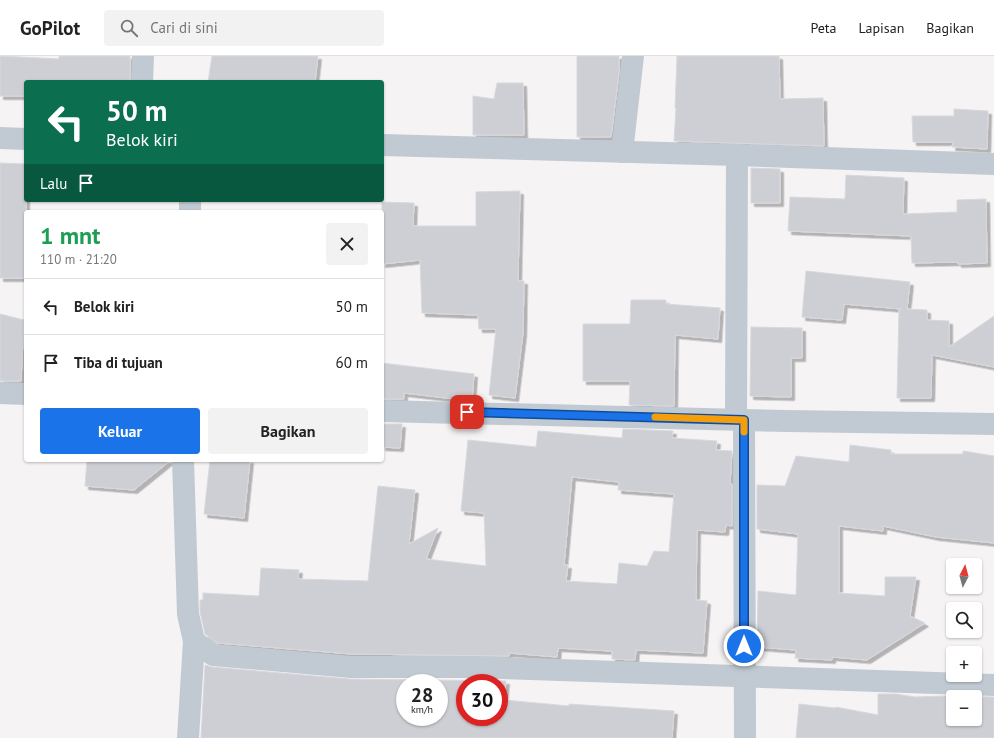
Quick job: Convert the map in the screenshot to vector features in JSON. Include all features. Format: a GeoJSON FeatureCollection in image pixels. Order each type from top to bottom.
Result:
{"type":"FeatureCollection","features":[{"type":"Feature","properties":{"kind":"street"},"geometry":{"type":"LineString","coordinates":[[142,80],[143,56]]}},
{"type":"Feature","properties":{"kind":"street"},"geometry":{"type":"LineString","coordinates":[[622,152],[633,56]]}},
{"type":"Feature","properties":{"kind":"street"},"geometry":{"type":"LineString","coordinates":[[0,138],[24,138]]}},
{"type":"Feature","properties":{"kind":"street"},"geometry":{"type":"LineString","coordinates":[[384,145],[994,164]]}},
{"type":"Feature","properties":{"kind":"street"},"geometry":{"type":"LineString","coordinates":[[737,155],[745,738]]}},
{"type":"Feature","properties":{"kind":"street"},"geometry":{"type":"LineString","coordinates":[[0,393],[24,394]]}},
{"type":"Feature","properties":{"kind":"street"},"geometry":{"type":"LineString","coordinates":[[384,411],[740,420],[994,424]]}},
{"type":"Feature","properties":{"kind":"street"},"geometry":{"type":"LineString","coordinates":[[183,462],[188,614],[194,641],[188,738]]}},
{"type":"Feature","properties":{"kind":"street"},"geometry":{"type":"LineString","coordinates":[[194,641],[213,655],[351,667],[472,668],[994,685]]}},
{"type":"Feature","properties":{"kind":"building"},"geometry":{"type":"Polygon","coordinates":[[[0,56],[59,59],[59,56],[130,56],[130,80],[24,80],[24,96],[0,96],[0,56]]]}},
{"type":"Feature","properties":{"kind":"building"},"geometry":{"type":"Polygon","coordinates":[[[212,56],[318,56],[315,80],[208,80],[212,56]]]}},
{"type":"Feature","properties":{"kind":"building"},"geometry":{"type":"Polygon","coordinates":[[[577,56],[619,56],[619,72],[611,137],[577,137],[577,56]]]}},
{"type":"Feature","properties":{"kind":"building"},"geometry":{"type":"Polygon","coordinates":[[[677,56],[779,56],[780,99],[823,98],[824,146],[674,141],[677,56]]]}},
{"type":"Feature","properties":{"kind":"building"},"geometry":{"type":"Polygon","coordinates":[[[497,83],[523,83],[524,135],[473,135],[473,96],[494,99],[497,83]]]}},
{"type":"Feature","properties":{"kind":"building"},"geometry":{"type":"Polygon","coordinates":[[[954,109],[988,111],[987,149],[952,147],[953,142],[913,142],[912,116],[954,116],[954,109]]]}},
{"type":"Feature","properties":{"kind":"building"},"geometry":{"type":"Polygon","coordinates":[[[0,163],[24,164],[24,202],[26,202],[26,210],[24,210],[24,278],[0,278],[0,163]]]}},
{"type":"Feature","properties":{"kind":"building"},"geometry":{"type":"Polygon","coordinates":[[[751,168],[780,169],[780,203],[751,203],[751,168]]]}},
{"type":"Feature","properties":{"kind":"building"},"geometry":{"type":"Polygon","coordinates":[[[846,175],[904,178],[903,214],[957,212],[957,200],[986,199],[987,263],[912,263],[911,236],[788,231],[790,197],[845,199],[846,175]]]}},
{"type":"Feature","properties":{"kind":"building"},"geometry":{"type":"Polygon","coordinates":[[[520,191],[518,281],[524,281],[523,333],[515,398],[489,395],[496,329],[479,329],[478,315],[422,313],[420,260],[384,264],[384,210],[382,210],[382,202],[414,203],[413,226],[476,226],[476,192],[520,191]]]}},
{"type":"Feature","properties":{"kind":"building"},"geometry":{"type":"Polygon","coordinates":[[[806,271],[910,282],[907,309],[927,310],[927,320],[949,321],[949,347],[994,316],[994,367],[932,355],[931,398],[897,398],[899,309],[902,309],[844,304],[842,320],[802,317],[806,271]]]}},
{"type":"Feature","properties":{"kind":"building"},"geometry":{"type":"Polygon","coordinates":[[[631,300],[666,300],[666,304],[720,308],[718,339],[675,335],[674,406],[629,405],[630,381],[583,381],[583,324],[630,324],[631,300]]]}},
{"type":"Feature","properties":{"kind":"building"},"geometry":{"type":"Polygon","coordinates":[[[0,314],[24,320],[21,381],[0,381],[0,314]]]}},
{"type":"Feature","properties":{"kind":"building"},"geometry":{"type":"Polygon","coordinates":[[[751,327],[802,328],[802,358],[791,358],[791,397],[750,396],[751,327]]]}},
{"type":"Feature","properties":{"kind":"building"},"geometry":{"type":"Polygon","coordinates":[[[384,363],[474,374],[472,401],[404,393],[404,399],[384,399],[384,363]]]}},
{"type":"Feature","properties":{"kind":"building"},"geometry":{"type":"Polygon","coordinates":[[[384,424],[402,424],[400,448],[384,447],[384,424]]]}},
{"type":"Feature","properties":{"kind":"building"},"geometry":{"type":"Polygon","coordinates":[[[623,429],[673,431],[672,438],[717,441],[716,450],[732,451],[730,484],[732,484],[732,526],[726,525],[725,532],[697,530],[696,600],[707,601],[703,653],[636,650],[635,660],[612,659],[612,651],[558,648],[557,657],[509,653],[509,656],[352,654],[218,643],[205,634],[200,612],[200,600],[203,600],[203,593],[259,596],[261,568],[299,570],[298,579],[368,581],[378,486],[415,490],[409,544],[438,528],[426,559],[486,566],[484,513],[461,511],[468,440],[536,447],[538,431],[622,438],[623,429]],[[572,477],[564,565],[568,565],[566,581],[617,584],[619,563],[647,566],[654,551],[669,552],[674,494],[618,490],[619,482],[572,477]]]}},
{"type":"Feature","properties":{"kind":"building"},"geometry":{"type":"Polygon","coordinates":[[[850,445],[891,450],[891,454],[963,454],[963,451],[994,456],[994,543],[936,537],[883,526],[883,531],[839,526],[839,593],[885,596],[885,577],[916,577],[910,616],[925,623],[867,660],[832,657],[832,660],[795,658],[796,650],[757,647],[758,591],[796,595],[798,534],[757,529],[757,485],[785,486],[796,456],[849,462],[850,445]]]}},
{"type":"Feature","properties":{"kind":"building"},"geometry":{"type":"Polygon","coordinates":[[[87,462],[169,462],[134,490],[85,486],[87,462]]]}},
{"type":"Feature","properties":{"kind":"building"},"geometry":{"type":"Polygon","coordinates":[[[210,462],[250,462],[244,518],[204,514],[210,462]]]}},
{"type":"Feature","properties":{"kind":"building"},"geometry":{"type":"Polygon","coordinates":[[[205,665],[212,667],[350,679],[396,680],[396,726],[448,726],[448,680],[456,680],[456,726],[508,726],[508,700],[569,706],[569,704],[674,711],[672,738],[201,738],[205,665]]]}},
{"type":"Feature","properties":{"kind":"building"},"geometry":{"type":"Polygon","coordinates":[[[878,694],[896,694],[915,697],[946,696],[946,726],[982,726],[982,697],[994,697],[994,738],[796,738],[799,704],[836,707],[878,715],[878,694]]]}},
{"type":"Feature","properties":{"kind":"slow traffic"},"geometry":{"type":"LineString","coordinates":[[655,417],[744,420],[744,432]]}},
{"type":"Feature","properties":{"kind":"route"},"geometry":{"type":"LineString","coordinates":[[467,412],[744,420],[744,646]]}}]}
